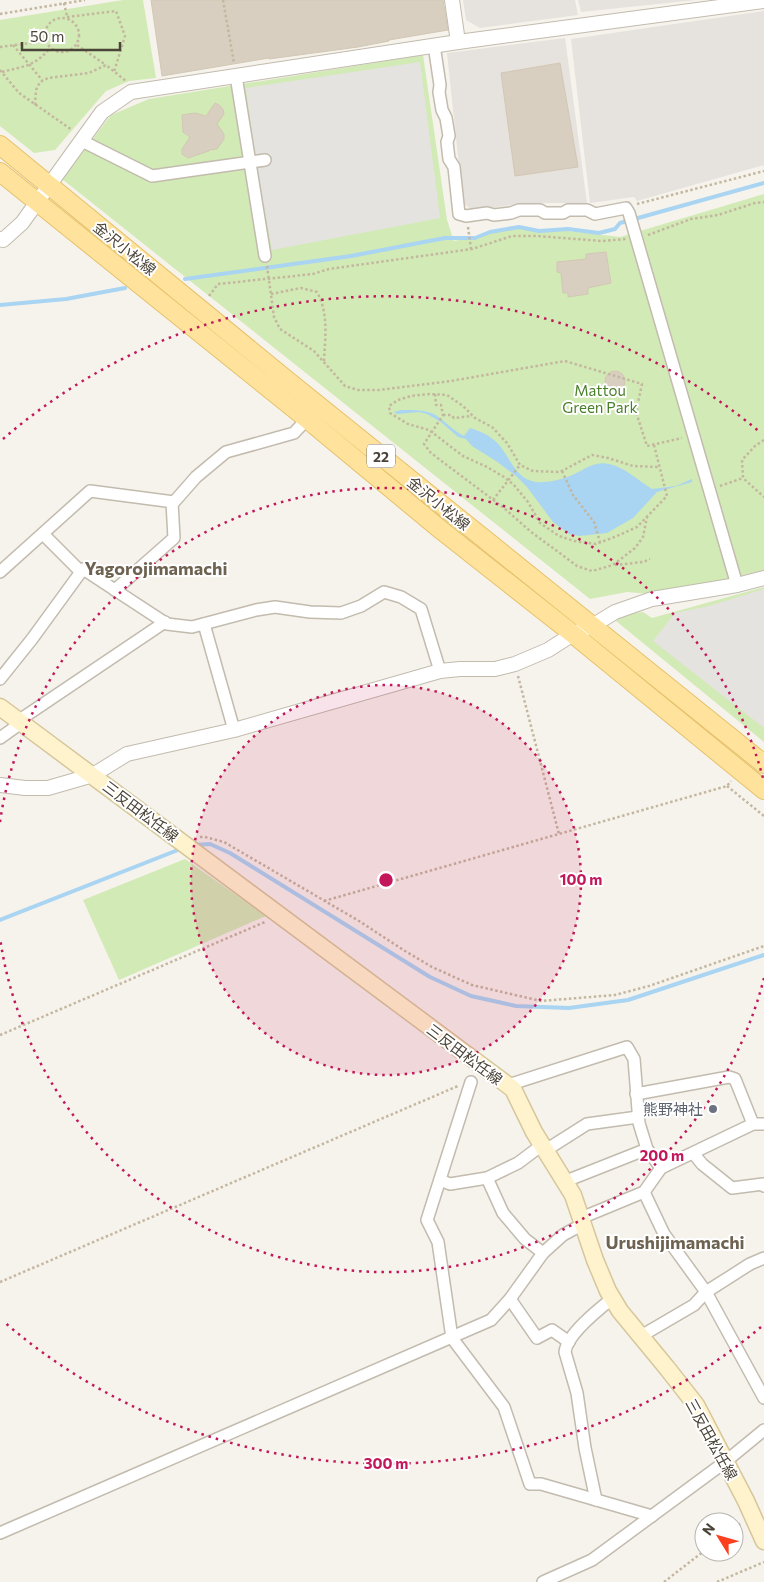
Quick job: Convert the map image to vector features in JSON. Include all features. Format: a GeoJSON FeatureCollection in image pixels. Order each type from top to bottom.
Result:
{"type":"FeatureCollection","features":[{"type":"Feature","properties":{"kind":"main road","name":"金沢小松線"},"geometry":{"type":"LineString","coordinates":[[0,145],[764,764]]}},
{"type":"Feature","properties":{"kind":"main road","name":"金沢小松線"},"geometry":{"type":"LineString","coordinates":[[0,172],[764,790]]}},
{"type":"Feature","properties":{"kind":"main road","name":"三反田松任線"},"geometry":{"type":"LineString","coordinates":[[0,707],[513,1089],[534,1132],[573,1195],[595,1260],[620,1311],[696,1405],[746,1501],[764,1541]]}},
{"type":"Feature","properties":{"kind":"street"},"geometry":{"type":"LineString","coordinates":[[452,0],[458,42]]}},
{"type":"Feature","properties":{"kind":"street"},"geometry":{"type":"LineString","coordinates":[[0,239],[3,240],[22,223],[102,112],[132,92],[704,4],[764,1]]}},
{"type":"Feature","properties":{"kind":"street"},"geometry":{"type":"LineString","coordinates":[[434,45],[440,85],[439,92],[449,136],[447,142],[449,159],[454,167],[459,214],[466,216],[487,212],[494,215],[519,210],[540,210],[545,213],[587,210],[595,214],[628,211],[737,585]]}},
{"type":"Feature","properties":{"kind":"street"},"geometry":{"type":"LineString","coordinates":[[236,76],[265,256]]}},
{"type":"Feature","properties":{"kind":"street"},"geometry":{"type":"LineString","coordinates":[[83,140],[152,176],[265,160]]}},
{"type":"Feature","properties":{"kind":"street"},"geometry":{"type":"LineString","coordinates":[[0,572],[90,491],[174,502],[196,477],[226,452],[294,433],[307,419]]}},
{"type":"Feature","properties":{"kind":"street"},"geometry":{"type":"LineString","coordinates":[[115,590],[174,538],[172,502]]}},
{"type":"Feature","properties":{"kind":"street"},"geometry":{"type":"LineString","coordinates":[[43,534],[81,572],[83,570],[165,622],[192,627],[256,610],[275,608],[341,613],[361,606],[384,592],[401,597],[421,609],[440,672]]}},
{"type":"Feature","properties":{"kind":"street"},"geometry":{"type":"LineString","coordinates":[[0,679],[81,572]]}},
{"type":"Feature","properties":{"kind":"street"},"geometry":{"type":"LineString","coordinates":[[0,785],[48,788],[93,775],[127,754],[234,730],[440,672],[460,669],[495,670],[548,650],[573,634],[592,626],[615,612],[652,599],[737,585],[764,578]]}},
{"type":"Feature","properties":{"kind":"street"},"geometry":{"type":"LineString","coordinates":[[0,738],[20,722],[165,622]]}},
{"type":"Feature","properties":{"kind":"street"},"geometry":{"type":"LineString","coordinates":[[204,624],[234,730]]}},
{"type":"Feature","properties":{"kind":"street"},"geometry":{"type":"LineString","coordinates":[[508,1085],[627,1047],[634,1059],[638,1117],[647,1149],[661,1168]]}},
{"type":"Feature","properties":{"kind":"street"},"geometry":{"type":"LineString","coordinates":[[0,1533],[491,1320],[510,1299],[543,1253],[582,1221],[644,1192],[661,1168],[759,1124],[735,1079],[730,1077],[636,1094]]}},
{"type":"Feature","properties":{"kind":"street"},"geometry":{"type":"LineString","coordinates":[[470,1082],[428,1220],[438,1242],[452,1338],[504,1407],[530,1484],[542,1484],[652,1516]]}},
{"type":"Feature","properties":{"kind":"street"},"geometry":{"type":"LineString","coordinates":[[440,1180],[450,1184],[487,1178],[587,1124],[638,1117]]}},
{"type":"Feature","properties":{"kind":"street"},"geometry":{"type":"LineString","coordinates":[[566,1181],[647,1149]]}},
{"type":"Feature","properties":{"kind":"street"},"geometry":{"type":"LineString","coordinates":[[694,1154],[702,1164],[732,1188],[762,1184],[764,1186]]}},
{"type":"Feature","properties":{"kind":"street"},"geometry":{"type":"LineString","coordinates":[[487,1178],[504,1213],[526,1239],[543,1253]]}},
{"type":"Feature","properties":{"kind":"street"},"geometry":{"type":"LineString","coordinates":[[644,1192],[664,1234],[706,1292],[764,1398]]}},
{"type":"Feature","properties":{"kind":"street"},"geometry":{"type":"LineString","coordinates":[[641,1336],[694,1305],[706,1292],[750,1264],[764,1258]]}},
{"type":"Feature","properties":{"kind":"street"},"geometry":{"type":"LineString","coordinates":[[596,1500],[585,1448],[577,1393],[564,1352],[565,1347],[594,1312],[613,1298]]}},
{"type":"Feature","properties":{"kind":"street"},"geometry":{"type":"LineString","coordinates":[[510,1299],[537,1338],[552,1330],[569,1342]]}},
{"type":"Feature","properties":{"kind":"street"},"geometry":{"type":"LineString","coordinates":[[543,1582],[592,1560],[725,1462],[764,1430]]}},
{"type":"Feature","properties":{"kind":"path"},"geometry":{"type":"LineString","coordinates":[[0,14],[85,0]]}},
{"type":"Feature","properties":{"kind":"path"},"geometry":{"type":"LineString","coordinates":[[223,0],[236,76]]}},
{"type":"Feature","properties":{"kind":"path"},"geometry":{"type":"LineString","coordinates":[[64,3],[67,18],[76,26],[79,37],[70,51],[58,52],[50,48],[46,41],[46,30],[48,25],[57,19],[67,18],[116,11],[125,36],[114,72]]}},
{"type":"Feature","properties":{"kind":"path"},"geometry":{"type":"LineString","coordinates":[[0,46],[46,41]]}},
{"type":"Feature","properties":{"kind":"path"},"geometry":{"type":"LineString","coordinates":[[76,44],[139,91]]}},
{"type":"Feature","properties":{"kind":"path"},"geometry":{"type":"LineString","coordinates":[[13,45],[42,81]]}},
{"type":"Feature","properties":{"kind":"path"},"geometry":{"type":"LineString","coordinates":[[50,48],[39,61],[30,65],[1,71],[19,92],[83,140]]}},
{"type":"Feature","properties":{"kind":"path"},"geometry":{"type":"LineString","coordinates":[[36,105],[36,90],[40,82],[48,78],[89,73],[106,65]]}},
{"type":"Feature","properties":{"kind":"path"},"geometry":{"type":"LineString","coordinates":[[628,211],[764,171]]}},
{"type":"Feature","properties":{"kind":"path"},"geometry":{"type":"LineString","coordinates":[[209,296],[218,284],[269,277],[313,274],[329,269],[471,249],[512,236],[602,241],[636,236],[691,219],[718,215],[764,202]]}},
{"type":"Feature","properties":{"kind":"path"},"geometry":{"type":"LineString","coordinates":[[468,226],[471,249]]}},
{"type":"Feature","properties":{"kind":"path"},"geometry":{"type":"LineString","coordinates":[[269,277],[274,317],[280,329],[314,351],[345,386],[358,390],[379,390],[451,381],[565,361],[642,384],[636,412],[647,446],[694,436]]}},
{"type":"Feature","properties":{"kind":"path"},"geometry":{"type":"LineString","coordinates":[[271,294],[301,288],[317,292],[322,301],[326,319],[324,363]]}},
{"type":"Feature","properties":{"kind":"path"},"geometry":{"type":"LineString","coordinates":[[435,394],[436,405],[441,405],[443,415],[424,444],[431,453],[577,566],[592,571],[613,565],[643,562],[650,559]]}},
{"type":"Feature","properties":{"kind":"path"},"geometry":{"type":"LineString","coordinates":[[654,445],[667,496],[637,527],[596,544],[574,541],[558,536],[540,523],[528,502],[508,480],[487,467],[463,456],[429,430],[408,424],[390,413],[389,406],[398,400],[411,396],[447,395],[473,416],[492,426],[507,443],[520,465],[533,471],[560,472],[592,456],[608,458],[633,466],[659,467]]}},
{"type":"Feature","properties":{"kind":"path"},"geometry":{"type":"LineString","coordinates":[[443,415],[452,414],[454,418],[473,416]]}},
{"type":"Feature","properties":{"kind":"path"},"geometry":{"type":"LineString","coordinates":[[764,440],[742,460],[742,478],[764,497]]}},
{"type":"Feature","properties":{"kind":"path"},"geometry":{"type":"LineString","coordinates":[[493,500],[520,465]]}},
{"type":"Feature","properties":{"kind":"path"},"geometry":{"type":"LineString","coordinates":[[562,471],[572,495],[594,522],[600,542]]}},
{"type":"Feature","properties":{"kind":"path"},"geometry":{"type":"LineString","coordinates":[[709,490],[742,478]]}},
{"type":"Feature","properties":{"kind":"path"},"geometry":{"type":"LineString","coordinates":[[613,565],[635,548],[643,537],[647,516]]}},
{"type":"Feature","properties":{"kind":"path"},"geometry":{"type":"LineString","coordinates":[[515,664],[559,834]]}},
{"type":"Feature","properties":{"kind":"path"},"geometry":{"type":"LineString","coordinates":[[324,901],[727,786],[740,771]]}},
{"type":"Feature","properties":{"kind":"path"},"geometry":{"type":"LineString","coordinates":[[727,786],[764,816]]}},
{"type":"Feature","properties":{"kind":"path"},"geometry":{"type":"LineString","coordinates":[[177,838],[206,837],[224,842],[432,967],[472,985],[542,1001],[616,994],[649,986],[764,946]]}},
{"type":"Feature","properties":{"kind":"path"},"geometry":{"type":"LineString","coordinates":[[0,1035],[280,915]]}},
{"type":"Feature","properties":{"kind":"path"},"geometry":{"type":"LineString","coordinates":[[0,1282],[459,1085],[470,1082]]}},
{"type":"Feature","properties":{"kind":"path"},"geometry":{"type":"LineString","coordinates":[[664,1582],[694,1559]]}},
{"type":"Feature","properties":{"kind":"path"},"geometry":{"type":"LineString","coordinates":[[716,1582],[764,1562]]}},
{"type":"Feature","properties":{"kind":"shaded area"},"geometry":{"type":"Polygon","coordinates":[[[463,0],[575,0],[578,15],[480,28],[466,20],[463,0]]]}},
{"type":"Feature","properties":{"kind":"shaded area"},"geometry":{"type":"Polygon","coordinates":[[[578,0],[696,0],[581,12],[578,0]]]}},
{"type":"Feature","properties":{"kind":"shaded area"},"geometry":{"type":"Polygon","coordinates":[[[764,11],[764,165],[637,201],[634,197],[590,203],[571,39],[764,11]]]}},
{"type":"Feature","properties":{"kind":"shaded area"},"geometry":{"type":"Polygon","coordinates":[[[565,38],[587,203],[529,203],[472,210],[463,203],[447,53],[565,38]]]}},
{"type":"Feature","properties":{"kind":"shaded area"},"geometry":{"type":"Polygon","coordinates":[[[420,62],[440,218],[272,250],[256,162],[246,88],[420,62]]]}},
{"type":"Feature","properties":{"kind":"shaded area"},"geometry":{"type":"Polygon","coordinates":[[[764,589],[764,728],[653,641],[675,613],[709,606],[764,589]]]}},
{"type":"Feature","properties":{"kind":"green space"},"geometry":{"type":"Polygon","coordinates":[[[123,0],[143,0],[156,78],[129,81],[106,91],[55,150],[34,153],[0,126],[0,20],[123,0]]]}},
{"type":"Feature","properties":{"kind":"green space","name":"Mattou Green Park"},"geometry":{"type":"Polygon","coordinates":[[[423,55],[447,220],[454,241],[512,228],[559,230],[620,237],[764,194],[764,570],[663,595],[627,592],[590,599],[62,179],[111,115],[149,99],[423,55]]]}},
{"type":"Feature","properties":{"kind":"green space"},"geometry":{"type":"Polygon","coordinates":[[[764,587],[764,742],[610,616],[643,612],[652,618],[764,587]]]}},
{"type":"Feature","properties":{"kind":"green space"},"geometry":{"type":"Polygon","coordinates":[[[185,859],[266,916],[119,980],[83,900],[185,859]]]}},
{"type":"Feature","properties":{"kind":"water"},"geometry":{"type":"Polygon","coordinates":[[[401,410],[432,413],[464,436],[470,428],[486,434],[499,445],[522,476],[536,482],[562,479],[598,463],[603,463],[620,468],[652,489],[676,486],[692,479],[692,482],[657,492],[633,518],[607,533],[580,536],[569,534],[553,522],[527,487],[516,476],[496,461],[472,446],[466,439],[458,437],[441,422],[427,414],[419,412],[397,414],[394,412],[401,410]]]}},
{"type":"Feature","properties":{"kind":"building"},"geometry":{"type":"Polygon","coordinates":[[[151,0],[443,0],[448,30],[358,47],[269,58],[162,76],[151,0]]]}},
{"type":"Feature","properties":{"kind":"building"},"geometry":{"type":"Polygon","coordinates":[[[560,63],[578,167],[515,176],[501,73],[560,63]]]}},
{"type":"Feature","properties":{"kind":"building"},"geometry":{"type":"Polygon","coordinates":[[[215,103],[223,109],[224,114],[217,124],[224,134],[224,139],[217,149],[188,158],[182,154],[182,149],[190,137],[183,132],[182,115],[195,113],[206,116],[215,103]]]}},
{"type":"Feature","properties":{"kind":"building"},"geometry":{"type":"Polygon","coordinates":[[[606,252],[611,283],[588,288],[588,294],[568,297],[568,293],[563,293],[561,273],[557,272],[557,262],[586,259],[586,254],[606,252]]]}},
{"type":"Feature","properties":{"kind":"building"},"geometry":{"type":"Polygon","coordinates":[[[615,371],[622,374],[625,381],[622,388],[615,391],[608,388],[605,381],[608,374],[615,371]]]}},
{"type":"Feature","properties":{"kind":"waterway"},"geometry":{"type":"LineString","coordinates":[[185,279],[351,256],[445,238],[475,238],[490,232],[519,227],[539,231],[568,229],[599,233],[615,229],[620,223],[764,183]]}},
{"type":"Feature","properties":{"kind":"waterway"},"geometry":{"type":"LineString","coordinates":[[0,305],[66,299],[125,288]]}},
{"type":"Feature","properties":{"kind":"waterway"},"geometry":{"type":"LineString","coordinates":[[194,845],[210,844],[230,853],[430,977],[471,996],[516,1006],[569,1008],[628,1000],[764,955]]}},
{"type":"Feature","properties":{"kind":"waterway"},"geometry":{"type":"LineString","coordinates":[[0,920],[183,848]]}},
{"type":"Feature","properties":{"kind":"place","name":"熊野神社"},"geometry":{"type":"Point","coordinates":[713,1109]}},
{"type":"Feature","properties":{"kind":"district","name":"Yagorojimamachi"},"geometry":{"type":"Point","coordinates":[156,568]}},
{"type":"Feature","properties":{"kind":"district","name":"Urushijimamachi"},"geometry":{"type":"Point","coordinates":[675,1242]}}]}
